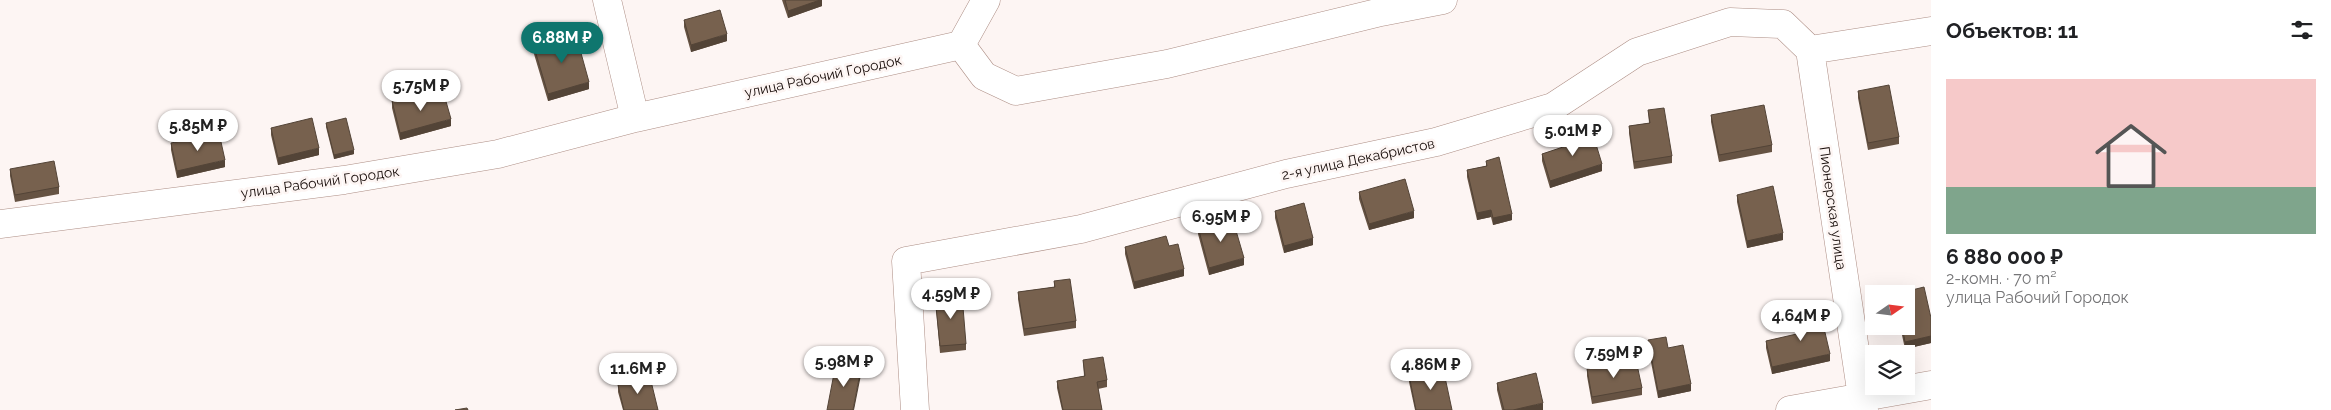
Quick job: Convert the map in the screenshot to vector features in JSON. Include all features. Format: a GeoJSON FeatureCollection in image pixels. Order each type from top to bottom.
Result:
{"type":"FeatureCollection","features":[{"type":"Feature","properties":{"kind":"street"},"geometry":{"type":"LineString","coordinates":[[607,0],[635,118]]}},
{"type":"Feature","properties":{"kind":"street"},"geometry":{"type":"LineString","coordinates":[[986,0],[961,45],[984,76],[1016,91],[1167,64],[1381,12],[1443,0]]}},
{"type":"Feature","properties":{"kind":"street","name":"2-я улица Декабристов"},"geometry":{"type":"LineString","coordinates":[[915,410],[906,261],[1081,229],[1286,174],[1436,142],[1553,107],[1637,52],[1730,22],[1783,24],[1810,50]]}},
{"type":"Feature","properties":{"kind":"street"},"geometry":{"type":"LineString","coordinates":[[1810,50],[1931,31]]}},
{"type":"Feature","properties":{"kind":"street","name":"улица Рабочий Городок"},"geometry":{"type":"LineString","coordinates":[[0,224],[383,174],[498,154],[635,118],[961,45]]}},
{"type":"Feature","properties":{"kind":"street","name":"Пионерская улица"},"geometry":{"type":"LineString","coordinates":[[1810,50],[1862,403]]}},
{"type":"Feature","properties":{"kind":"street"},"geometry":{"type":"LineString","coordinates":[[1790,410],[1862,403],[1931,385]]}},
{"type":"Feature","properties":{"kind":"building"},"geometry":{"type":"Polygon","coordinates":[[[785,0],[820,0],[788,11],[785,0]]]}},
{"type":"Feature","properties":{"kind":"building"},"geometry":{"type":"Polygon","coordinates":[[[720,10],[727,34],[691,45],[684,20],[720,10]]]}},
{"type":"Feature","properties":{"kind":"building"},"geometry":{"type":"Polygon","coordinates":[[[576,35],[589,82],[548,94],[534,47],[576,35]]]}},
{"type":"Feature","properties":{"kind":"building"},"geometry":{"type":"Polygon","coordinates":[[[1889,85],[1899,137],[1868,143],[1858,91],[1889,85]]]}},
{"type":"Feature","properties":{"kind":"building"},"geometry":{"type":"Polygon","coordinates":[[[443,91],[451,119],[400,133],[392,101],[407,97],[408,101],[443,91]]]}},
{"type":"Feature","properties":{"kind":"building"},"geometry":{"type":"Polygon","coordinates":[[[1764,105],[1772,145],[1719,155],[1711,115],[1764,105]]]}},
{"type":"Feature","properties":{"kind":"building"},"geometry":{"type":"Polygon","coordinates":[[[1664,108],[1672,156],[1634,162],[1629,126],[1650,123],[1648,110],[1664,108]]]}},
{"type":"Feature","properties":{"kind":"building"},"geometry":{"type":"Polygon","coordinates":[[[312,118],[319,148],[278,158],[271,128],[312,118]]]}},
{"type":"Feature","properties":{"kind":"building"},"geometry":{"type":"Polygon","coordinates":[[[346,118],[354,150],[334,155],[326,123],[346,118]]]}},
{"type":"Feature","properties":{"kind":"building"},"geometry":{"type":"Polygon","coordinates":[[[1591,128],[1602,164],[1550,181],[1542,154],[1578,142],[1576,133],[1591,128]]]}},
{"type":"Feature","properties":{"kind":"building"},"geometry":{"type":"Polygon","coordinates":[[[219,133],[225,160],[177,171],[171,143],[219,133]]]}},
{"type":"Feature","properties":{"kind":"building"},"geometry":{"type":"Polygon","coordinates":[[[1499,157],[1512,214],[1493,218],[1491,210],[1477,213],[1467,170],[1487,166],[1486,161],[1499,157]]]}},
{"type":"Feature","properties":{"kind":"building"},"geometry":{"type":"Polygon","coordinates":[[[54,161],[59,187],[15,195],[10,169],[54,161]]]}},
{"type":"Feature","properties":{"kind":"building"},"geometry":{"type":"Polygon","coordinates":[[[1405,179],[1414,211],[1369,224],[1359,192],[1405,179]]]}},
{"type":"Feature","properties":{"kind":"building"},"geometry":{"type":"Polygon","coordinates":[[[1773,186],[1783,233],[1747,241],[1737,195],[1773,186]]]}},
{"type":"Feature","properties":{"kind":"building"},"geometry":{"type":"Polygon","coordinates":[[[1304,203],[1313,238],[1284,246],[1275,211],[1304,203]]]}},
{"type":"Feature","properties":{"kind":"building"},"geometry":{"type":"Polygon","coordinates":[[[1232,217],[1244,258],[1209,268],[1198,227],[1232,217]]]}},
{"type":"Feature","properties":{"kind":"building"},"geometry":{"type":"Polygon","coordinates":[[[1166,236],[1169,246],[1178,244],[1184,269],[1134,282],[1125,247],[1166,236]]]}},
{"type":"Feature","properties":{"kind":"building"},"geometry":{"type":"Polygon","coordinates":[[[1070,279],[1076,321],[1024,329],[1018,292],[1055,287],[1054,281],[1070,279]]]}},
{"type":"Feature","properties":{"kind":"building"},"geometry":{"type":"Polygon","coordinates":[[[1924,287],[1931,318],[1931,336],[1905,342],[1904,335],[1915,335],[1915,289],[1924,287]]]}},
{"type":"Feature","properties":{"kind":"building"},"geometry":{"type":"Polygon","coordinates":[[[962,295],[966,344],[940,346],[935,297],[962,295]]]}},
{"type":"Feature","properties":{"kind":"building"},"geometry":{"type":"Polygon","coordinates":[[[1820,311],[1830,354],[1772,367],[1766,341],[1801,333],[1797,316],[1820,311]]]}},
{"type":"Feature","properties":{"kind":"building"},"geometry":{"type":"Polygon","coordinates":[[[1666,337],[1668,348],[1683,345],[1691,384],[1658,391],[1648,340],[1666,337]]]}},
{"type":"Feature","properties":{"kind":"building"},"geometry":{"type":"Polygon","coordinates":[[[1103,357],[1107,380],[1097,382],[1102,410],[1063,410],[1057,381],[1085,376],[1083,360],[1103,357]]]}},
{"type":"Feature","properties":{"kind":"building"},"geometry":{"type":"Polygon","coordinates":[[[1636,360],[1642,388],[1592,397],[1587,369],[1636,360]]]}},
{"type":"Feature","properties":{"kind":"building"},"geometry":{"type":"Polygon","coordinates":[[[836,363],[861,368],[853,410],[827,410],[836,363]]]}},
{"type":"Feature","properties":{"kind":"building"},"geometry":{"type":"Polygon","coordinates":[[[1443,368],[1452,410],[1416,410],[1409,375],[1443,368]]]}},
{"type":"Feature","properties":{"kind":"building"},"geometry":{"type":"Polygon","coordinates":[[[1536,373],[1543,403],[1513,410],[1504,410],[1497,383],[1536,373]]]}},
{"type":"Feature","properties":{"kind":"building"},"geometry":{"type":"Polygon","coordinates":[[[650,377],[658,410],[624,410],[618,385],[650,377]]]}}]}
